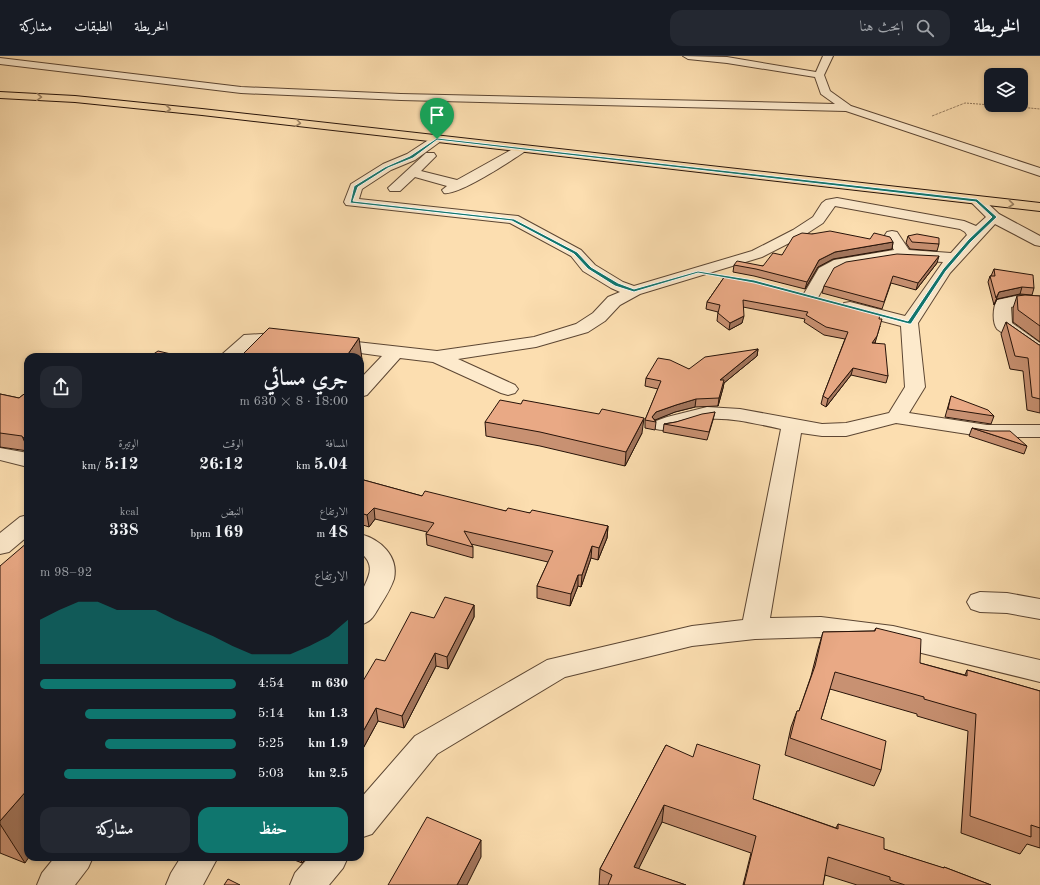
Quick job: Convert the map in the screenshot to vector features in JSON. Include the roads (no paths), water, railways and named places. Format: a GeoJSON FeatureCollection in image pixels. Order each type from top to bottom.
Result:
{"type":"FeatureCollection","features":[{"type":"Feature","properties":{"kind":"main road"},"geometry":{"type":"LineString","coordinates":[[0,86],[66,89],[248,106],[954,186]]}},
{"type":"Feature","properties":{"kind":"main road"},"geometry":{"type":"LineString","coordinates":[[0,95],[90,101],[1040,207]]}},
{"type":"Feature","properties":{"kind":"street"},"geometry":{"type":"LineString","coordinates":[[688,56],[727,60],[819,75]]}},
{"type":"Feature","properties":{"kind":"street"},"geometry":{"type":"LineString","coordinates":[[828,56],[819,75],[825,92],[847,108],[1040,172]]}},
{"type":"Feature","properties":{"kind":"street"},"geometry":{"type":"LineString","coordinates":[[0,61],[240,90],[401,97],[847,108]]}},
{"type":"Feature","properties":{"kind":"street"},"geometry":{"type":"LineString","coordinates":[[395,188],[442,140]]}},
{"type":"Feature","properties":{"kind":"street"},"geometry":{"type":"LineString","coordinates":[[442,140],[412,157],[387,167],[356,187],[351,202],[513,219],[576,253],[589,268],[617,284],[634,291]]}},
{"type":"Feature","properties":{"kind":"street"},"geometry":{"type":"LineString","coordinates":[[412,172],[454,188],[498,164],[520,149]]}},
{"type":"Feature","properties":{"kind":"street"},"geometry":{"type":"LineString","coordinates":[[977,201],[994,217],[1040,242]]}},
{"type":"Feature","properties":{"kind":"street"},"geometry":{"type":"LineString","coordinates":[[233,353],[250,339],[277,338],[437,357],[536,342],[582,328],[600,316],[614,301],[634,291],[757,254],[798,233],[818,220],[824,213],[827,206],[831,203],[837,202],[964,225],[971,229],[975,236]]}},
{"type":"Feature","properties":{"kind":"street"},"geometry":{"type":"LineString","coordinates":[[896,417],[915,387],[909,323],[954,258],[994,217]]}},
{"type":"Feature","properties":{"kind":"street"},"geometry":{"type":"LineString","coordinates":[[892,235],[904,254]]}},
{"type":"Feature","properties":{"kind":"street"},"geometry":{"type":"LineString","coordinates":[[909,323],[816,298],[825,271],[832,266],[850,261],[904,254],[954,258]]}},
{"type":"Feature","properties":{"kind":"street"},"geometry":{"type":"LineString","coordinates":[[698,272],[733,278]]}},
{"type":"Feature","properties":{"kind":"street"},"geometry":{"type":"LineString","coordinates":[[1040,302],[1020,300],[1003,304],[1003,325],[1040,352]]}},
{"type":"Feature","properties":{"kind":"street"},"geometry":{"type":"LineString","coordinates":[[364,387],[395,352]]}},
{"type":"Feature","properties":{"kind":"street"},"geometry":{"type":"LineString","coordinates":[[437,357],[508,389]]}},
{"type":"Feature","properties":{"kind":"street"},"geometry":{"type":"LineString","coordinates":[[663,425],[688,416],[709,413],[740,415],[792,426],[840,430],[896,417],[987,431],[1040,431]]}},
{"type":"Feature","properties":{"kind":"street"},"geometry":{"type":"LineString","coordinates":[[755,629],[792,426]]}},
{"type":"Feature","properties":{"kind":"street"},"geometry":{"type":"LineString","coordinates":[[0,454],[24,459]]}},
{"type":"Feature","properties":{"kind":"street"},"geometry":{"type":"LineString","coordinates":[[0,546],[24,526]]}},
{"type":"Feature","properties":{"kind":"street"},"geometry":{"type":"LineString","coordinates":[[364,544],[374,550],[383,569],[382,578],[378,587],[364,609]]}},
{"type":"Feature","properties":{"kind":"street"},"geometry":{"type":"LineString","coordinates":[[980,602],[1007,603],[1040,609]]}},
{"type":"Feature","properties":{"kind":"street"},"geometry":{"type":"LineString","coordinates":[[364,818],[426,745],[557,668],[692,636],[755,629],[821,627],[893,636],[1040,671]]}},
{"type":"Feature","properties":{"kind":"street"},"geometry":{"type":"LineString","coordinates":[[54,885],[73,861]]}},
{"type":"Feature","properties":{"kind":"street"},"geometry":{"type":"LineString","coordinates":[[183,885],[198,861]]}},
{"type":"Feature","properties":{"kind":"street"},"geometry":{"type":"LineString","coordinates":[[307,885],[328,861]]}}]}
